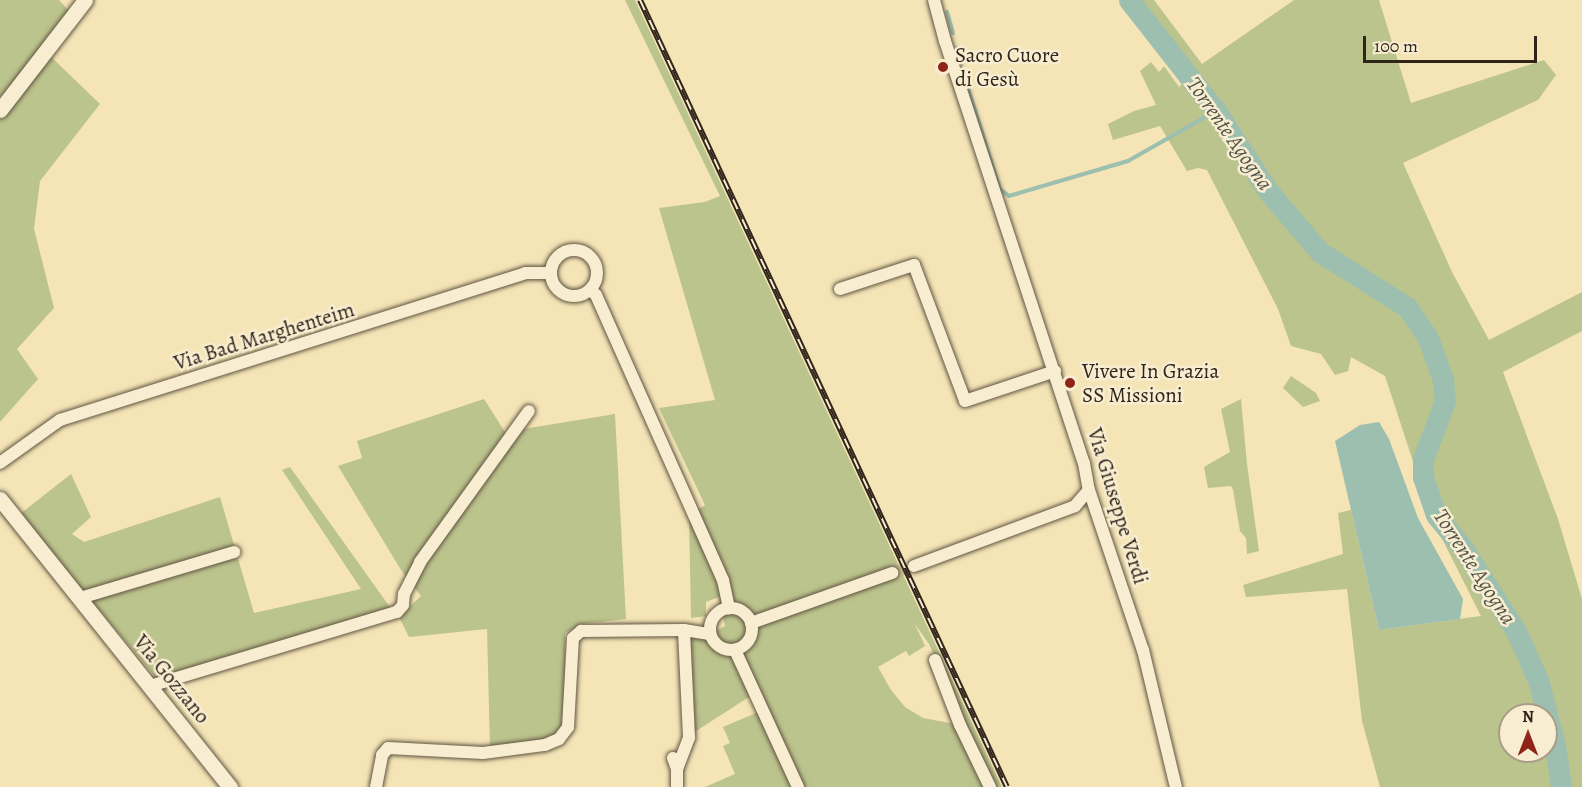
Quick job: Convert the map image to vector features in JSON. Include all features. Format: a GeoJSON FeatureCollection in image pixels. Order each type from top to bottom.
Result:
{"type":"FeatureCollection","features":[{"type":"Feature","properties":{"kind":"street","name":"Via Giuseppe Verdi"},"geometry":{"type":"LineString","coordinates":[[934,0],[945,41],[1055,371],[1084,463],[1089,490],[1143,650],[1176,787]]}},
{"type":"Feature","properties":{"kind":"street"},"geometry":{"type":"LineString","coordinates":[[0,110],[77,4]]}},
{"type":"Feature","properties":{"kind":"street"},"geometry":{"type":"LineString","coordinates":[[576,250],[583,251],[594,261],[597,268],[598,276],[591,290],[585,294],[569,296],[555,288],[550,273],[555,259],[561,254],[576,250]]}},
{"type":"Feature","properties":{"kind":"street"},"geometry":{"type":"LineString","coordinates":[[840,289],[914,265],[965,401],[1055,371]]}},
{"type":"Feature","properties":{"kind":"street","name":"Via Bad Marghenteim"},"geometry":{"type":"LineString","coordinates":[[0,463],[60,420],[525,273],[550,273]]}},
{"type":"Feature","properties":{"kind":"street"},"geometry":{"type":"LineString","coordinates":[[591,290],[601,306],[723,580],[729,608]]}},
{"type":"Feature","properties":{"kind":"street"},"geometry":{"type":"LineString","coordinates":[[150,686],[398,612],[420,562],[529,411]]}},
{"type":"Feature","properties":{"kind":"street"},"geometry":{"type":"LineString","coordinates":[[914,566],[1075,506],[1089,490]]}},
{"type":"Feature","properties":{"kind":"street","name":"Via Gozzano"},"geometry":{"type":"LineString","coordinates":[[0,499],[230,787]]}},
{"type":"Feature","properties":{"kind":"street"},"geometry":{"type":"LineString","coordinates":[[80,598],[234,552]]}},
{"type":"Feature","properties":{"kind":"street"},"geometry":{"type":"LineString","coordinates":[[751,623],[889,574]]}},
{"type":"Feature","properties":{"kind":"street"},"geometry":{"type":"LineString","coordinates":[[729,608],[742,612],[751,623],[750,637],[741,648],[735,650],[716,645],[710,634],[712,620],[716,614],[729,608]]}},
{"type":"Feature","properties":{"kind":"street"},"geometry":{"type":"LineString","coordinates":[[376,787],[382,755],[388,748],[483,753],[546,745],[559,739],[568,728],[571,713],[573,638],[581,631],[684,630],[710,634]]}},
{"type":"Feature","properties":{"kind":"street"},"geometry":{"type":"LineString","coordinates":[[677,787],[675,763],[684,757],[688,737],[684,630]]}},
{"type":"Feature","properties":{"kind":"street"},"geometry":{"type":"LineString","coordinates":[[735,650],[798,787]]}},
{"type":"Feature","properties":{"kind":"street"},"geometry":{"type":"LineString","coordinates":[[935,660],[960,725],[990,787]]}},
{"type":"Feature","properties":{"kind":"green space"},"geometry":{"type":"Polygon","coordinates":[[[0,0],[59,0],[71,13],[0,97],[0,0]]]}},
{"type":"Feature","properties":{"kind":"green space"},"geometry":{"type":"Polygon","coordinates":[[[625,0],[635,0],[1002,787],[996,787],[929,644],[915,624],[925,646],[909,656],[906,651],[878,667],[891,690],[905,707],[923,718],[960,725],[990,787],[705,787],[735,774],[723,746],[730,743],[723,727],[763,710],[755,693],[690,735],[685,632],[710,634],[725,626],[719,597],[706,602],[706,616],[691,618],[689,515],[705,505],[659,408],[715,400],[659,208],[705,202],[720,196],[625,0]]]}},
{"type":"Feature","properties":{"kind":"green space"},"geometry":{"type":"Polygon","coordinates":[[[1138,0],[1154,0],[1202,64],[1294,0],[1379,0],[1411,103],[1544,60],[1556,75],[1538,100],[1403,163],[1452,272],[1489,340],[1582,292],[1582,331],[1503,372],[1558,519],[1582,599],[1582,787],[1380,787],[1362,721],[1347,589],[1246,597],[1243,585],[1343,554],[1338,513],[1351,510],[1379,630],[1481,616],[1432,519],[1385,376],[1351,357],[1348,371],[1335,375],[1321,354],[1291,346],[1278,309],[1207,170],[1198,168],[1187,171],[1160,126],[1113,140],[1108,124],[1134,111],[1156,105],[1140,71],[1151,62],[1159,72],[1164,66],[1179,87],[1194,72],[1138,0]]]}},
{"type":"Feature","properties":{"kind":"green space"},"geometry":{"type":"Polygon","coordinates":[[[45,51],[100,104],[40,181],[34,229],[54,308],[17,349],[38,379],[0,422],[0,109],[45,51]]]}},
{"type":"Feature","properties":{"kind":"green space"},"geometry":{"type":"Polygon","coordinates":[[[1291,376],[1316,393],[1320,401],[1303,407],[1283,388],[1291,376]]]}},
{"type":"Feature","properties":{"kind":"green space"},"geometry":{"type":"Polygon","coordinates":[[[484,399],[505,432],[615,414],[626,619],[582,624],[565,633],[565,715],[560,731],[547,739],[490,748],[487,629],[409,637],[399,617],[421,596],[401,570],[338,466],[362,458],[357,441],[484,399]]]}},
{"type":"Feature","properties":{"kind":"green space"},"geometry":{"type":"Polygon","coordinates":[[[1241,399],[1259,551],[1247,554],[1246,538],[1240,531],[1233,490],[1231,486],[1208,488],[1204,467],[1230,452],[1221,409],[1241,399]]]}},
{"type":"Feature","properties":{"kind":"green space"},"geometry":{"type":"Polygon","coordinates":[[[290,467],[392,610],[156,678],[20,514],[71,474],[91,517],[72,534],[84,542],[220,497],[254,613],[361,589],[282,470],[290,467]]]}},
{"type":"Feature","properties":{"kind":"shaded area"},"geometry":{"type":"Polygon","coordinates":[[[1379,422],[1389,439],[1418,518],[1463,599],[1460,619],[1379,630],[1335,441],[1360,425],[1379,422]]]}},
{"type":"Feature","properties":{"kind":"waterway","name":"Torrente Agogna"},"geometry":{"type":"LineString","coordinates":[[1129,0],[1216,111],[1268,191],[1320,252],[1407,307],[1428,338],[1443,380],[1445,401],[1423,459],[1423,477],[1436,515],[1462,547],[1516,631],[1538,680],[1555,745],[1561,787]]}},
{"type":"Feature","properties":{"kind":"waterway"},"geometry":{"type":"LineString","coordinates":[[947,12],[953,33]]}},
{"type":"Feature","properties":{"kind":"waterway"},"geometry":{"type":"LineString","coordinates":[[957,48],[961,63]]}},
{"type":"Feature","properties":{"kind":"waterway"},"geometry":{"type":"LineString","coordinates":[[963,72],[1000,189],[1009,196],[1128,161],[1216,111]]}},
{"type":"Feature","properties":{"kind":"tunnel"},"geometry":{"type":"LineString","coordinates":[[892,573],[914,566]]}},
{"type":"Feature","properties":{"kind":"railway"},"geometry":{"type":"LineString","coordinates":[[640,0],[1007,787]]}},
{"type":"Feature","properties":{"kind":"place","name":"Sacro Cuore di Gesù"},"geometry":{"type":"Point","coordinates":[943,67]}},
{"type":"Feature","properties":{"kind":"place","name":"Vivere In Grazia SS Missioni"},"geometry":{"type":"Point","coordinates":[1070,383]}}]}
